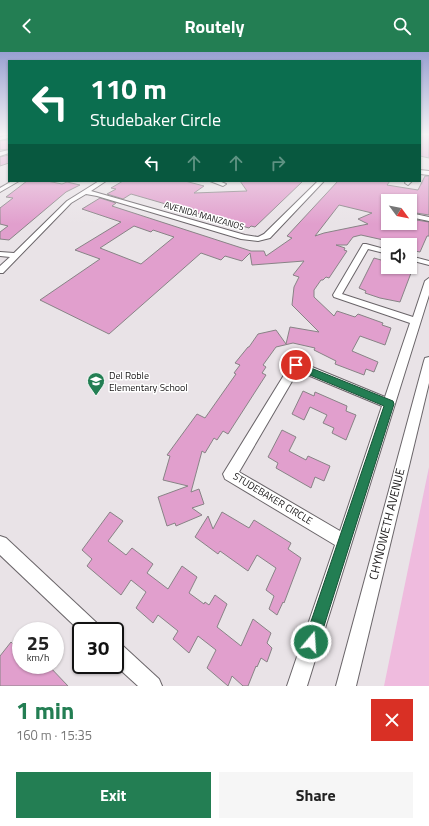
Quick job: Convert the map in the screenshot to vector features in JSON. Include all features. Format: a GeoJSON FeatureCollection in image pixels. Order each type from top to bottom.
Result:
{"type":"FeatureCollection","features":[{"type":"Feature","properties":{"kind":"street"},"geometry":{"type":"LineString","coordinates":[[0,190],[14,182]]}},
{"type":"Feature","properties":{"kind":"street"},"geometry":{"type":"LineString","coordinates":[[0,271],[69,202],[101,182]]}},
{"type":"Feature","properties":{"kind":"street"},"geometry":{"type":"LineString","coordinates":[[216,182],[223,184]]}},
{"type":"Feature","properties":{"kind":"street","name":"AVENIDA MANZANOS"},"geometry":{"type":"LineString","coordinates":[[84,192],[98,194],[244,237],[258,239],[267,236],[320,182]]}},
{"type":"Feature","properties":{"kind":"street"},"geometry":{"type":"LineString","coordinates":[[417,216],[429,219]]}},
{"type":"Feature","properties":{"kind":"street"},"geometry":{"type":"LineString","coordinates":[[381,250],[366,246],[337,295],[415,321]]}},
{"type":"Feature","properties":{"kind":"street"},"geometry":{"type":"LineString","coordinates":[[0,254],[16,255]]}},
{"type":"Feature","properties":{"kind":"street"},"geometry":{"type":"LineString","coordinates":[[417,260],[429,263]]}},
{"type":"Feature","properties":{"kind":"street"},"geometry":{"type":"LineString","coordinates":[[297,686],[429,281]]}},
{"type":"Feature","properties":{"kind":"street","name":"CHYNOWETH AVENUE"},"geometry":{"type":"LineString","coordinates":[[346,686],[429,361]]}},
{"type":"Feature","properties":{"kind":"street","name":"STUDEBAKER CIRCLE"},"geometry":{"type":"LineString","coordinates":[[344,542],[230,474],[296,365],[390,404]]}},
{"type":"Feature","properties":{"kind":"street"},"geometry":{"type":"LineString","coordinates":[[0,544],[83,622]]}},
{"type":"Feature","properties":{"kind":"street"},"geometry":{"type":"LineString","coordinates":[[124,660],[152,686]]}},
{"type":"Feature","properties":{"kind":"shaded area"},"geometry":{"type":"Polygon","coordinates":[[[429,467],[429,686],[384,686],[429,467]]]}},
{"type":"Feature","properties":{"kind":"building"},"geometry":{"type":"Polygon","coordinates":[[[425,176],[429,176],[429,215],[417,213],[417,194],[381,194],[381,230],[417,230],[417,220],[429,222],[429,236],[427,236],[420,252],[417,251],[417,238],[381,238],[381,239],[361,235],[353,237],[347,245],[336,245],[345,248],[344,250],[347,251],[329,278],[326,277],[321,280],[314,290],[314,297],[334,316],[337,311],[355,317],[358,314],[383,323],[382,325],[391,328],[385,345],[360,336],[352,351],[378,362],[374,372],[366,369],[364,375],[335,364],[336,361],[314,350],[315,348],[293,343],[276,347],[263,365],[266,367],[262,373],[266,375],[228,434],[223,431],[217,440],[214,438],[205,453],[202,451],[191,492],[199,489],[204,504],[192,508],[202,515],[176,526],[175,523],[167,526],[158,497],[188,486],[163,480],[170,456],[167,455],[197,414],[205,418],[236,374],[234,373],[240,365],[235,363],[258,334],[276,330],[286,344],[290,327],[319,332],[292,305],[294,287],[299,277],[293,275],[304,261],[252,265],[250,253],[242,261],[225,256],[221,260],[201,253],[109,334],[40,300],[100,259],[75,250],[121,222],[82,209],[100,198],[116,203],[112,206],[251,251],[264,251],[266,256],[292,238],[287,236],[337,182],[389,182],[387,185],[418,190],[425,176]],[[339,205],[315,236],[368,224],[358,219],[372,213],[339,205]],[[134,226],[100,248],[141,264],[174,237],[153,230],[151,232],[134,226]]]}},
{"type":"Feature","properties":{"kind":"building"},"geometry":{"type":"Polygon","coordinates":[[[26,182],[52,182],[62,184],[67,182],[80,185],[66,192],[9,240],[0,239],[0,232],[8,226],[0,224],[0,208],[13,198],[6,197],[26,182]]]}},
{"type":"Feature","properties":{"kind":"building"},"geometry":{"type":"Polygon","coordinates":[[[121,182],[189,182],[204,186],[194,193],[247,191],[241,182],[302,182],[255,227],[251,226],[249,228],[131,194],[123,199],[107,194],[116,189],[111,188],[121,182]]]}},
{"type":"Feature","properties":{"kind":"building"},"geometry":{"type":"Polygon","coordinates":[[[374,258],[381,260],[381,274],[411,274],[400,302],[365,293],[366,291],[359,288],[374,258]]]}},
{"type":"Feature","properties":{"kind":"building"},"geometry":{"type":"Polygon","coordinates":[[[303,391],[314,396],[315,392],[347,406],[346,411],[356,415],[346,440],[332,433],[334,428],[323,423],[327,415],[310,407],[304,420],[292,414],[303,391]]]}},
{"type":"Feature","properties":{"kind":"building"},"geometry":{"type":"Polygon","coordinates":[[[282,430],[296,437],[289,451],[306,460],[308,456],[330,466],[324,481],[315,477],[311,488],[276,468],[278,463],[268,457],[282,430]]]}},
{"type":"Feature","properties":{"kind":"building"},"geometry":{"type":"Polygon","coordinates":[[[110,512],[123,521],[108,541],[126,555],[132,548],[153,564],[147,573],[168,589],[182,566],[197,577],[189,593],[204,604],[205,602],[209,605],[215,595],[227,604],[217,627],[241,646],[253,619],[271,633],[267,643],[272,648],[267,662],[261,658],[248,686],[243,686],[232,676],[228,686],[207,668],[216,650],[198,636],[189,653],[173,639],[178,631],[158,615],[153,623],[136,608],[146,592],[131,580],[121,595],[87,566],[92,559],[82,550],[110,512]]]}},
{"type":"Feature","properties":{"kind":"building"},"geometry":{"type":"Polygon","coordinates":[[[222,512],[249,528],[254,520],[291,543],[288,549],[301,558],[284,603],[283,602],[277,615],[269,609],[274,596],[266,590],[276,568],[257,555],[248,571],[220,551],[218,554],[195,537],[208,516],[213,529],[222,512]]]}},
{"type":"Feature","properties":{"kind":"building"},"geometry":{"type":"Polygon","coordinates":[[[11,642],[12,674],[57,674],[68,686],[0,686],[0,656],[11,642]]]}},
{"type":"Feature","properties":{"kind":"place","name":"Del Roble Elementary School"},"geometry":{"type":"Point","coordinates":[96,396]}},
{"type":"Feature","properties":{"kind":"route"},"geometry":{"type":"LineString","coordinates":[[296,365],[390,404],[311,642]]}}]}
